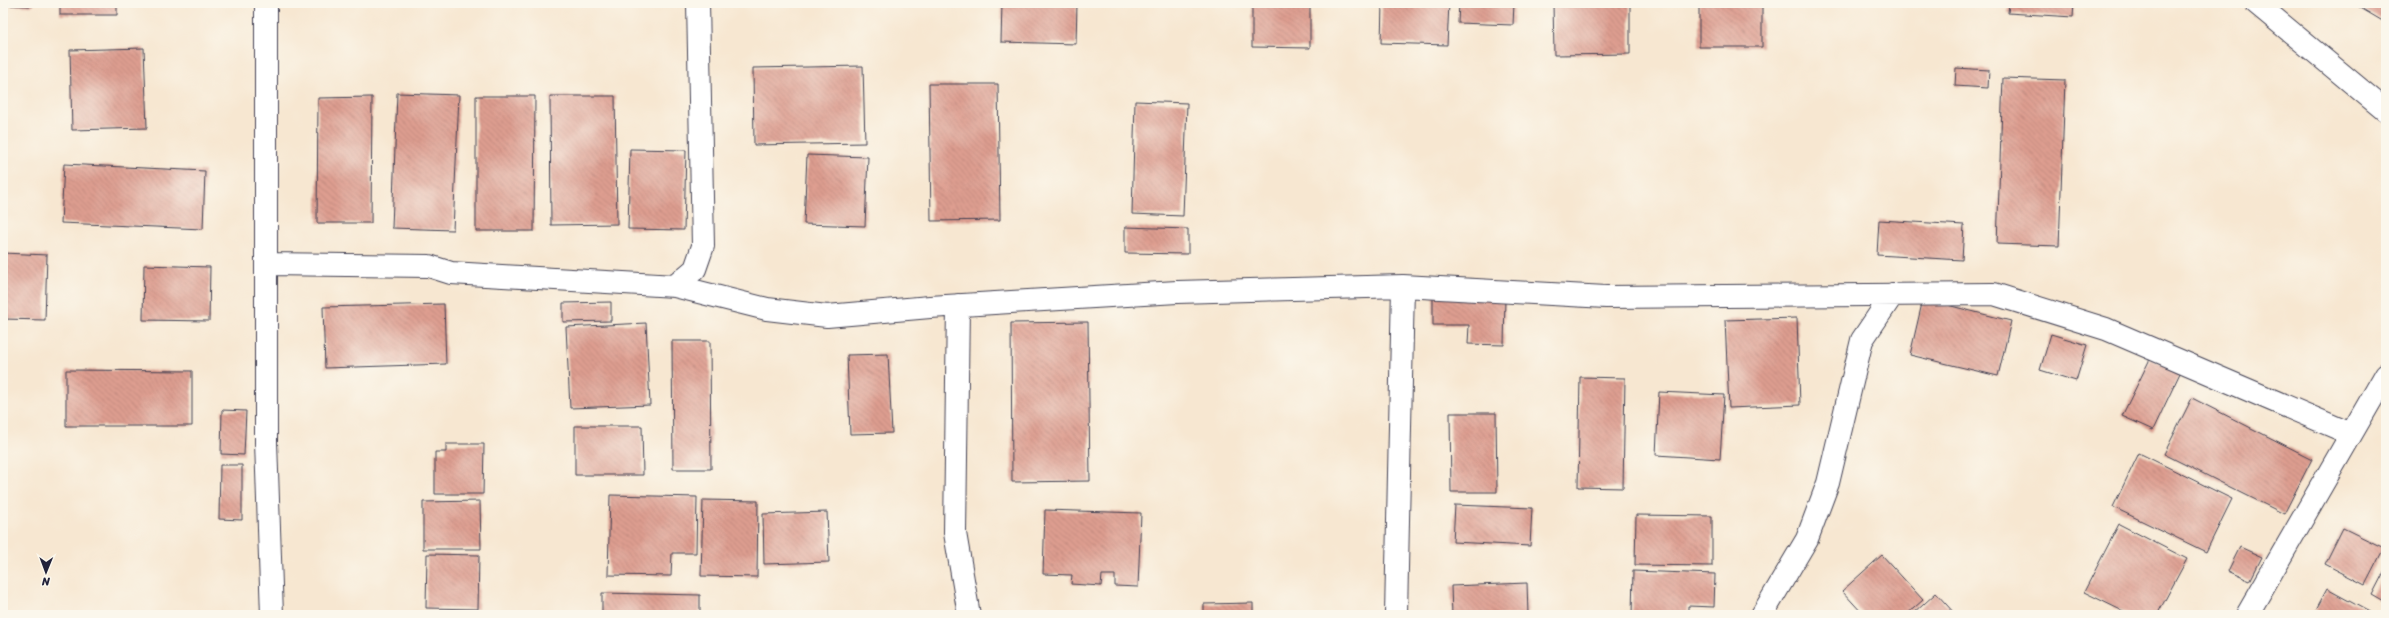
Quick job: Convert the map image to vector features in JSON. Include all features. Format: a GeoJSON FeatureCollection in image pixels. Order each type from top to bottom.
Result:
{"type":"FeatureCollection","features":[{"type":"Feature","properties":{"kind":"street"},"geometry":{"type":"LineString","coordinates":[[266,3],[266,442],[272,615]]}},
{"type":"Feature","properties":{"kind":"street"},"geometry":{"type":"LineString","coordinates":[[675,286],[695,268],[703,246],[698,3]]}},
{"type":"Feature","properties":{"kind":"street"},"geometry":{"type":"LineString","coordinates":[[2256,3],[2386,111]]}},
{"type":"Feature","properties":{"kind":"street"},"geometry":{"type":"LineString","coordinates":[[266,264],[429,266],[451,273],[675,286],[766,309],[827,316],[958,305],[1176,292],[1403,286],[1606,297],[1994,294],[2106,329],[2351,434]]}},
{"type":"Feature","properties":{"kind":"street"},"geometry":{"type":"LineString","coordinates":[[1396,615],[1403,286]]}},
{"type":"Feature","properties":{"kind":"street"},"geometry":{"type":"LineString","coordinates":[[1762,615],[1807,539],[1828,483],[1862,340],[1893,294]]}},
{"type":"Feature","properties":{"kind":"street"},"geometry":{"type":"LineString","coordinates":[[958,305],[955,533],[969,615]]}},
{"type":"Feature","properties":{"kind":"street"},"geometry":{"type":"LineString","coordinates":[[2247,615],[2386,374]]}},
{"type":"Feature","properties":{"kind":"building"},"geometry":{"type":"Polygon","coordinates":[[[3,3],[33,3],[33,6],[3,5],[3,3]]]}},
{"type":"Feature","properties":{"kind":"building"},"geometry":{"type":"Polygon","coordinates":[[[60,3],[117,3],[117,15],[60,15],[60,3]]]}},
{"type":"Feature","properties":{"kind":"building"},"geometry":{"type":"Polygon","coordinates":[[[1002,3],[1077,3],[1076,44],[1001,42],[1002,3]]]}},
{"type":"Feature","properties":{"kind":"building"},"geometry":{"type":"Polygon","coordinates":[[[1252,3],[1310,3],[1310,48],[1252,47],[1252,3]]]}},
{"type":"Feature","properties":{"kind":"building"},"geometry":{"type":"Polygon","coordinates":[[[1382,3],[1449,3],[1447,45],[1381,43],[1382,3]]]}},
{"type":"Feature","properties":{"kind":"building"},"geometry":{"type":"Polygon","coordinates":[[[1459,3],[1514,3],[1513,25],[1458,23],[1459,3]]]}},
{"type":"Feature","properties":{"kind":"building"},"geometry":{"type":"Polygon","coordinates":[[[1553,3],[1630,3],[1630,54],[1554,55],[1553,3]]]}},
{"type":"Feature","properties":{"kind":"building"},"geometry":{"type":"Polygon","coordinates":[[[1699,3],[1762,3],[1762,47],[1699,47],[1699,3]]]}},
{"type":"Feature","properties":{"kind":"building"},"geometry":{"type":"Polygon","coordinates":[[[2009,3],[2074,3],[2073,17],[2008,13],[2009,3]]]}},
{"type":"Feature","properties":{"kind":"building"},"geometry":{"type":"Polygon","coordinates":[[[2362,3],[2386,3],[2386,23],[2359,7],[2362,3]]]}},
{"type":"Feature","properties":{"kind":"building"},"geometry":{"type":"Polygon","coordinates":[[[144,48],[147,128],[72,130],[70,50],[144,48]]]}},
{"type":"Feature","properties":{"kind":"building"},"geometry":{"type":"Polygon","coordinates":[[[863,66],[865,143],[754,145],[753,68],[863,66]]]}},
{"type":"Feature","properties":{"kind":"building"},"geometry":{"type":"Polygon","coordinates":[[[1956,68],[1989,70],[1988,88],[1955,86],[1956,68]]]}},
{"type":"Feature","properties":{"kind":"building"},"geometry":{"type":"Polygon","coordinates":[[[2003,78],[2065,80],[2059,246],[1997,244],[2003,78]]]}},
{"type":"Feature","properties":{"kind":"building"},"geometry":{"type":"Polygon","coordinates":[[[929,84],[998,84],[1000,220],[931,221],[929,84]]]}},
{"type":"Feature","properties":{"kind":"building"},"geometry":{"type":"Polygon","coordinates":[[[397,93],[459,95],[453,230],[392,228],[397,93]]]}},
{"type":"Feature","properties":{"kind":"building"},"geometry":{"type":"Polygon","coordinates":[[[476,96],[535,96],[534,231],[476,231],[476,96]]]}},
{"type":"Feature","properties":{"kind":"building"},"geometry":{"type":"Polygon","coordinates":[[[550,96],[615,96],[617,224],[551,225],[550,96]]]}},
{"type":"Feature","properties":{"kind":"building"},"geometry":{"type":"Polygon","coordinates":[[[372,97],[371,223],[317,223],[318,98],[372,97]]]}},
{"type":"Feature","properties":{"kind":"building"},"geometry":{"type":"Polygon","coordinates":[[[1135,101],[1187,103],[1183,216],[1132,214],[1135,101]]]}},
{"type":"Feature","properties":{"kind":"building"},"geometry":{"type":"Polygon","coordinates":[[[630,149],[686,150],[684,230],[628,229],[630,149]]]}},
{"type":"Feature","properties":{"kind":"building"},"geometry":{"type":"Polygon","coordinates":[[[807,155],[868,157],[865,226],[804,224],[807,155]]]}},
{"type":"Feature","properties":{"kind":"building"},"geometry":{"type":"Polygon","coordinates":[[[64,164],[205,171],[203,229],[61,223],[64,164]]]}},
{"type":"Feature","properties":{"kind":"building"},"geometry":{"type":"Polygon","coordinates":[[[1879,220],[1964,225],[1962,260],[1877,255],[1879,220]]]}},
{"type":"Feature","properties":{"kind":"building"},"geometry":{"type":"Polygon","coordinates":[[[1125,227],[1188,229],[1188,254],[1125,253],[1125,227]]]}},
{"type":"Feature","properties":{"kind":"building"},"geometry":{"type":"Polygon","coordinates":[[[3,253],[47,255],[45,320],[3,319],[3,253]]]}},
{"type":"Feature","properties":{"kind":"building"},"geometry":{"type":"Polygon","coordinates":[[[144,265],[210,267],[209,321],[143,320],[144,265]]]}},
{"type":"Feature","properties":{"kind":"building"},"geometry":{"type":"Polygon","coordinates":[[[1433,295],[1505,297],[1504,345],[1468,344],[1469,325],[1433,325],[1433,295]]]}},
{"type":"Feature","properties":{"kind":"building"},"geometry":{"type":"Polygon","coordinates":[[[1923,299],[2011,321],[1998,376],[1910,355],[1923,299]]]}},
{"type":"Feature","properties":{"kind":"building"},"geometry":{"type":"Polygon","coordinates":[[[611,302],[611,321],[563,322],[563,303],[611,302]]]}},
{"type":"Feature","properties":{"kind":"building"},"geometry":{"type":"Polygon","coordinates":[[[444,304],[446,364],[325,368],[323,307],[444,304]]]}},
{"type":"Feature","properties":{"kind":"building"},"geometry":{"type":"Polygon","coordinates":[[[1797,318],[1800,405],[1729,408],[1725,320],[1797,318]]]}},
{"type":"Feature","properties":{"kind":"building"},"geometry":{"type":"Polygon","coordinates":[[[1088,322],[1090,481],[1012,482],[1011,323],[1088,322]]]}},
{"type":"Feature","properties":{"kind":"building"},"geometry":{"type":"Polygon","coordinates":[[[646,323],[650,405],[570,408],[566,327],[646,323]]]}},
{"type":"Feature","properties":{"kind":"building"},"geometry":{"type":"Polygon","coordinates":[[[2051,334],[2087,345],[2076,381],[2040,370],[2051,334]]]}},
{"type":"Feature","properties":{"kind":"building"},"geometry":{"type":"Polygon","coordinates":[[[672,341],[710,341],[711,469],[673,469],[672,341]]]}},
{"type":"Feature","properties":{"kind":"building"},"geometry":{"type":"Polygon","coordinates":[[[888,354],[892,433],[850,434],[847,355],[888,354]]]}},
{"type":"Feature","properties":{"kind":"building"},"geometry":{"type":"Polygon","coordinates":[[[2150,359],[2180,373],[2153,430],[2122,416],[2150,359]]]}},
{"type":"Feature","properties":{"kind":"building"},"geometry":{"type":"Polygon","coordinates":[[[66,370],[192,371],[192,426],[66,426],[66,370]]]}},
{"type":"Feature","properties":{"kind":"building"},"geometry":{"type":"Polygon","coordinates":[[[1580,377],[1625,378],[1623,488],[1578,487],[1580,377]]]}},
{"type":"Feature","properties":{"kind":"building"},"geometry":{"type":"Polygon","coordinates":[[[1659,392],[1724,395],[1720,459],[1656,455],[1659,392]]]}},
{"type":"Feature","properties":{"kind":"building"},"geometry":{"type":"Polygon","coordinates":[[[2192,398],[2312,459],[2284,514],[2164,454],[2192,398]]]}},
{"type":"Feature","properties":{"kind":"building"},"geometry":{"type":"Polygon","coordinates":[[[222,410],[246,411],[244,455],[221,454],[222,410]]]}},
{"type":"Feature","properties":{"kind":"building"},"geometry":{"type":"Polygon","coordinates":[[[1450,413],[1496,413],[1497,492],[1451,492],[1450,413]]]}},
{"type":"Feature","properties":{"kind":"building"},"geometry":{"type":"Polygon","coordinates":[[[575,426],[642,426],[643,475],[575,475],[575,426]]]}},
{"type":"Feature","properties":{"kind":"building"},"geometry":{"type":"Polygon","coordinates":[[[446,444],[484,444],[483,494],[435,494],[435,452],[446,452],[446,444]]]}},
{"type":"Feature","properties":{"kind":"building"},"geometry":{"type":"Polygon","coordinates":[[[2139,453],[2232,499],[2206,552],[2113,507],[2139,453]]]}},
{"type":"Feature","properties":{"kind":"building"},"geometry":{"type":"Polygon","coordinates":[[[220,465],[242,465],[242,520],[219,519],[220,465]]]}},
{"type":"Feature","properties":{"kind":"building"},"geometry":{"type":"Polygon","coordinates":[[[610,495],[697,497],[696,553],[672,553],[671,576],[608,575],[610,495]]]}},
{"type":"Feature","properties":{"kind":"building"},"geometry":{"type":"Polygon","coordinates":[[[703,500],[758,501],[757,577],[701,576],[703,500]]]}},
{"type":"Feature","properties":{"kind":"building"},"geometry":{"type":"Polygon","coordinates":[[[480,501],[481,549],[423,549],[423,502],[480,501]]]}},
{"type":"Feature","properties":{"kind":"building"},"geometry":{"type":"Polygon","coordinates":[[[1455,505],[1532,508],[1530,546],[1453,542],[1455,505]]]}},
{"type":"Feature","properties":{"kind":"building"},"geometry":{"type":"Polygon","coordinates":[[[1045,510],[1141,513],[1138,587],[1115,586],[1115,575],[1102,575],[1101,586],[1071,584],[1072,575],[1043,574],[1045,510]]]}},
{"type":"Feature","properties":{"kind":"building"},"geometry":{"type":"Polygon","coordinates":[[[827,512],[829,562],[764,564],[763,514],[827,512]]]}},
{"type":"Feature","properties":{"kind":"building"},"geometry":{"type":"Polygon","coordinates":[[[1636,515],[1712,516],[1712,566],[1635,565],[1636,515]]]}},
{"type":"Feature","properties":{"kind":"building"},"geometry":{"type":"Polygon","coordinates":[[[2119,524],[2187,559],[2157,615],[2131,615],[2084,592],[2119,524]]]}},
{"type":"Feature","properties":{"kind":"building"},"geometry":{"type":"Polygon","coordinates":[[[2343,528],[2384,548],[2365,585],[2325,564],[2343,528]]]}},
{"type":"Feature","properties":{"kind":"building"},"geometry":{"type":"Polygon","coordinates":[[[2240,547],[2262,557],[2250,581],[2228,571],[2240,547]]]}},
{"type":"Feature","properties":{"kind":"building"},"geometry":{"type":"Polygon","coordinates":[[[427,554],[479,555],[478,609],[426,608],[427,554]]]}},
{"type":"Feature","properties":{"kind":"building"},"geometry":{"type":"Polygon","coordinates":[[[1882,555],[1923,600],[1906,615],[1864,615],[1842,591],[1882,555]]]}},
{"type":"Feature","properties":{"kind":"building"},"geometry":{"type":"Polygon","coordinates":[[[2386,568],[2386,603],[2372,595],[2386,568]]]}},
{"type":"Feature","properties":{"kind":"building"},"geometry":{"type":"Polygon","coordinates":[[[1633,571],[1715,574],[1714,607],[1688,606],[1688,615],[1632,615],[1633,571]]]}},
{"type":"Feature","properties":{"kind":"building"},"geometry":{"type":"Polygon","coordinates":[[[1527,583],[1528,615],[1452,615],[1451,586],[1527,583]]]}},
{"type":"Feature","properties":{"kind":"building"},"geometry":{"type":"Polygon","coordinates":[[[2327,589],[2375,615],[2313,615],[2327,589]]]}},
{"type":"Feature","properties":{"kind":"building"},"geometry":{"type":"Polygon","coordinates":[[[602,593],[700,595],[700,615],[602,615],[602,593]]]}},
{"type":"Feature","properties":{"kind":"building"},"geometry":{"type":"Polygon","coordinates":[[[1936,593],[1956,615],[1912,615],[1936,593]]]}},
{"type":"Feature","properties":{"kind":"building"},"geometry":{"type":"Polygon","coordinates":[[[1253,603],[1253,615],[1204,615],[1204,604],[1253,603]]]}}]}
